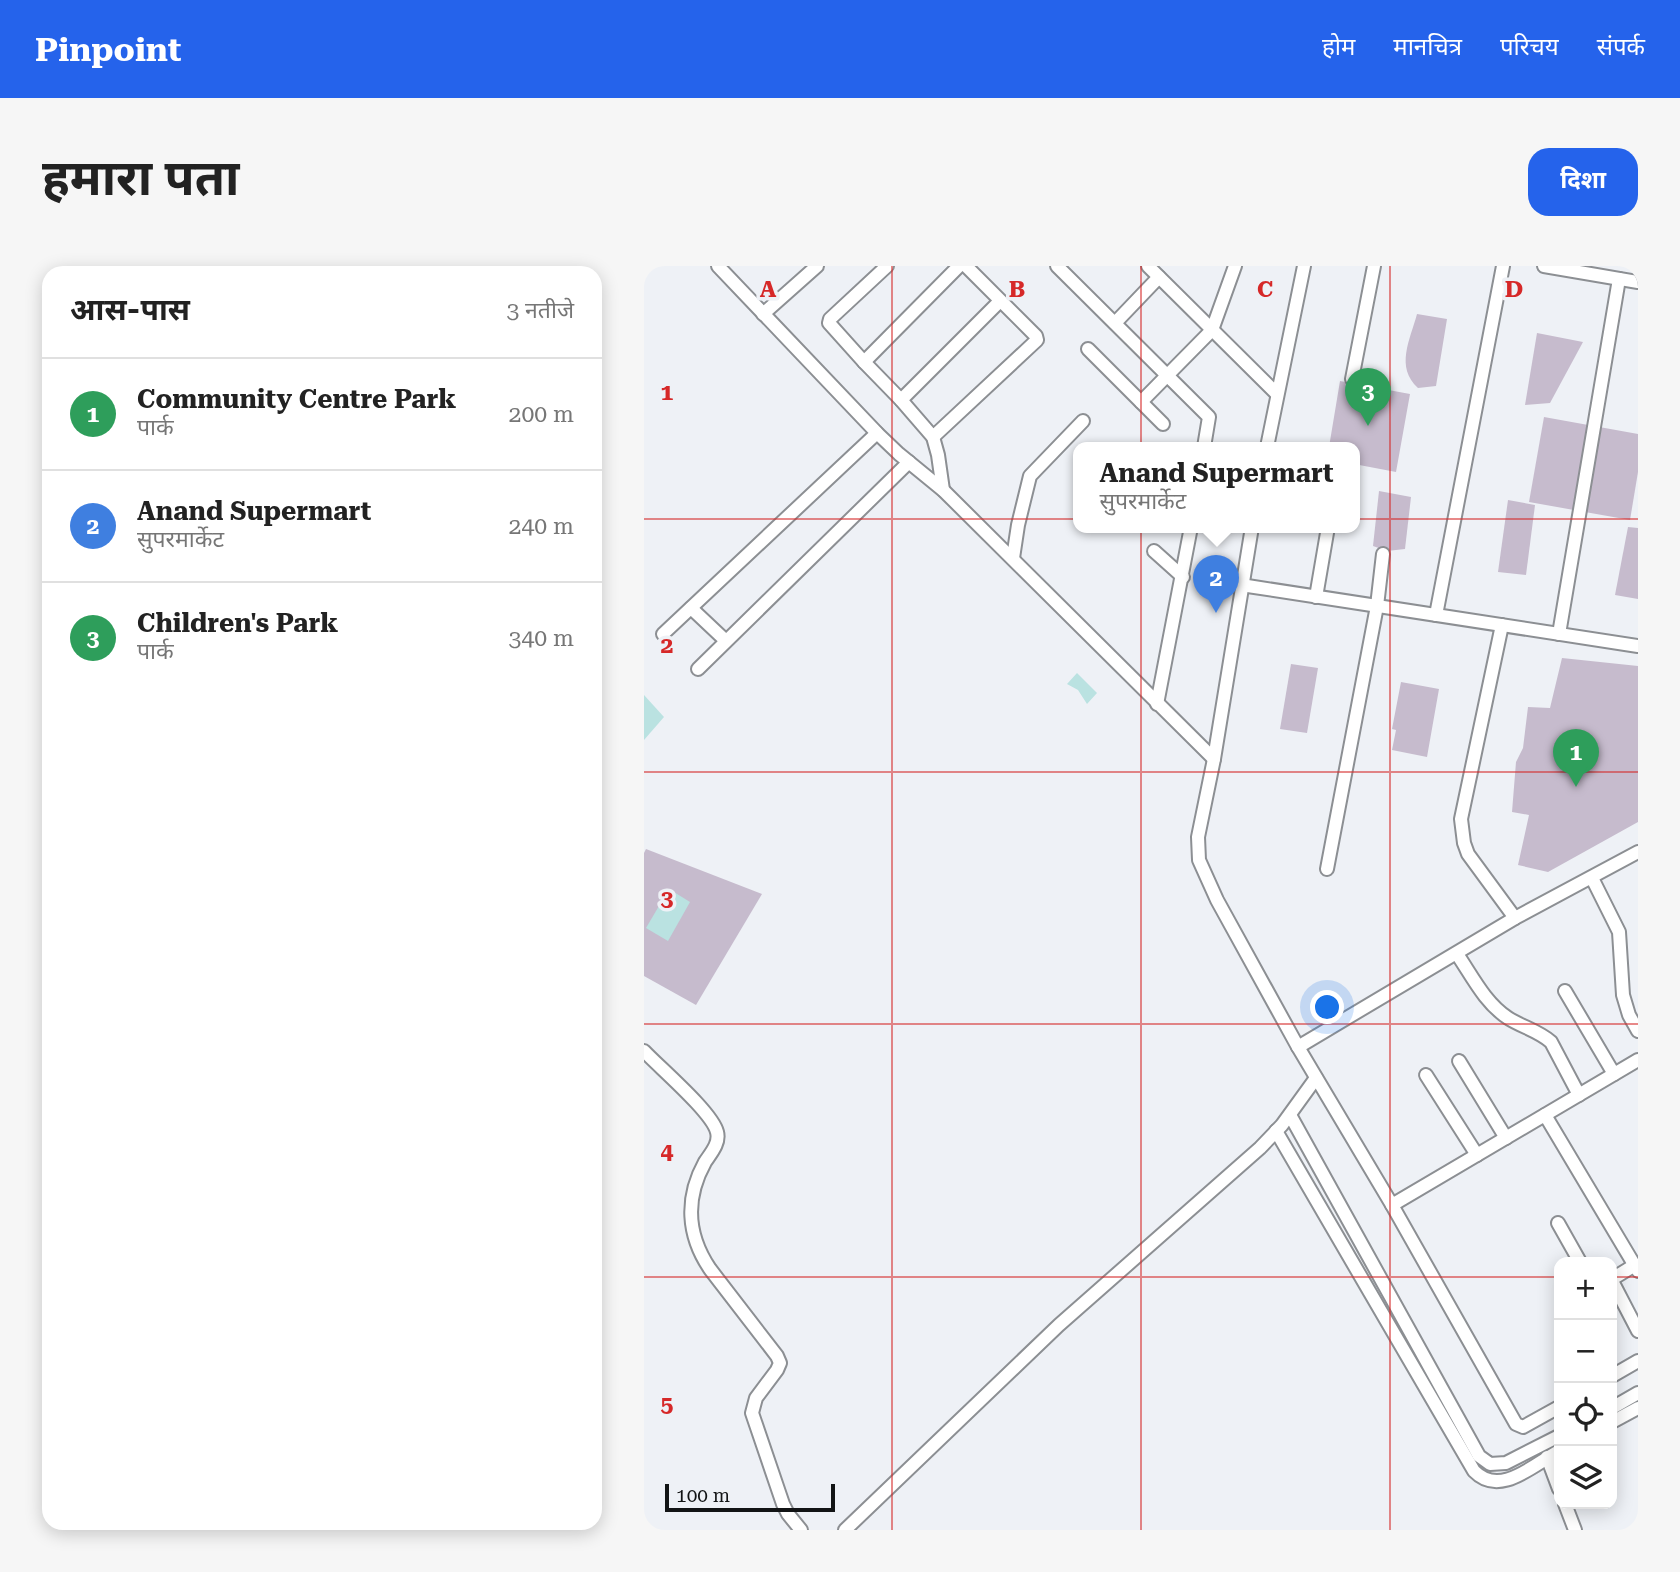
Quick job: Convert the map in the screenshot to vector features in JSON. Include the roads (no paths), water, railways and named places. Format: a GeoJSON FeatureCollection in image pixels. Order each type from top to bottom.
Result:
{"type":"FeatureCollection","features":[{"type":"Feature","properties":{"kind":"street"},"geometry":{"type":"LineString","coordinates":[[718,266],[877,433],[943,490],[1214,758]]}},
{"type":"Feature","properties":{"kind":"street"},"geometry":{"type":"LineString","coordinates":[[887,266],[829,320],[829,323],[933,437],[943,490]]}},
{"type":"Feature","properties":{"kind":"street"},"geometry":{"type":"LineString","coordinates":[[864,362],[959,266]]}},
{"type":"Feature","properties":{"kind":"street"},"geometry":{"type":"LineString","coordinates":[[933,437],[1037,340],[1036,335],[966,266]]}},
{"type":"Feature","properties":{"kind":"street"},"geometry":{"type":"LineString","coordinates":[[1057,266],[1209,416],[1205,442]]}},
{"type":"Feature","properties":{"kind":"street"},"geometry":{"type":"LineString","coordinates":[[1148,266],[1277,394]]}},
{"type":"Feature","properties":{"kind":"street"},"geometry":{"type":"LineString","coordinates":[[1141,402],[1212,330],[1235,266]]}},
{"type":"Feature","properties":{"kind":"street"},"geometry":{"type":"LineString","coordinates":[[1268,442],[1304,266]]}},
{"type":"Feature","properties":{"kind":"street"},"geometry":{"type":"LineString","coordinates":[[1352,379],[1374,266]]}},
{"type":"Feature","properties":{"kind":"street"},"geometry":{"type":"LineString","coordinates":[[1436,615],[1503,266]]}},
{"type":"Feature","properties":{"kind":"street"},"geometry":{"type":"LineString","coordinates":[[1544,266],[1638,282]]}},
{"type":"Feature","properties":{"kind":"street"},"geometry":{"type":"LineString","coordinates":[[763,314],[814,267]]}},
{"type":"Feature","properties":{"kind":"street"},"geometry":{"type":"LineString","coordinates":[[1115,323],[1159,277]]}},
{"type":"Feature","properties":{"kind":"street"},"geometry":{"type":"LineString","coordinates":[[1559,634],[1619,279]]}},
{"type":"Feature","properties":{"kind":"street"},"geometry":{"type":"LineString","coordinates":[[901,400],[1000,301]]}},
{"type":"Feature","properties":{"kind":"street"},"geometry":{"type":"LineString","coordinates":[[1088,349],[1163,424]]}},
{"type":"Feature","properties":{"kind":"street"},"geometry":{"type":"LineString","coordinates":[[1013,558],[1030,476],[1083,421]]}},
{"type":"Feature","properties":{"kind":"street"},"geometry":{"type":"LineString","coordinates":[[663,634],[877,433]]}},
{"type":"Feature","properties":{"kind":"street"},"geometry":{"type":"LineString","coordinates":[[698,669],[909,462]]}},
{"type":"Feature","properties":{"kind":"street"},"geometry":{"type":"LineString","coordinates":[[1157,704],[1190,533]]}},
{"type":"Feature","properties":{"kind":"street"},"geometry":{"type":"LineString","coordinates":[[1251,533],[1214,758],[1198,837],[1199,860],[1217,900],[1298,1047],[1392,1205],[1516,1424],[1523,1427],[1554,1410]]}},
{"type":"Feature","properties":{"kind":"street"},"geometry":{"type":"LineString","coordinates":[[1316,597],[1327,533]]}},
{"type":"Feature","properties":{"kind":"street"},"geometry":{"type":"LineString","coordinates":[[1154,551],[1183,577]]}},
{"type":"Feature","properties":{"kind":"street"},"geometry":{"type":"LineString","coordinates":[[1327,869],[1377,606],[1383,554]]}},
{"type":"Feature","properties":{"kind":"street"},"geometry":{"type":"LineString","coordinates":[[1241,585],[1638,646]]}},
{"type":"Feature","properties":{"kind":"street"},"geometry":{"type":"LineString","coordinates":[[691,608],[726,641]]}},
{"type":"Feature","properties":{"kind":"street"},"geometry":{"type":"LineString","coordinates":[[1502,625],[1461,819],[1468,853],[1515,918]]}},
{"type":"Feature","properties":{"kind":"street"},"geometry":{"type":"LineString","coordinates":[[1298,1047],[1515,918],[1638,852]]}},
{"type":"Feature","properties":{"kind":"street"},"geometry":{"type":"LineString","coordinates":[[1592,878],[1619,932],[1623,995],[1629,1015],[1638,1031]]}},
{"type":"Feature","properties":{"kind":"street"},"geometry":{"type":"LineString","coordinates":[[1457,954],[1496,1009],[1551,1042],[1579,1095]]}},
{"type":"Feature","properties":{"kind":"street"},"geometry":{"type":"LineString","coordinates":[[1565,991],[1614,1074]]}},
{"type":"Feature","properties":{"kind":"street"},"geometry":{"type":"LineString","coordinates":[[644,1051],[708,1116],[716,1129],[716,1143],[698,1176],[691,1201],[693,1236],[701,1256],[780,1363],[753,1405],[753,1420],[783,1504],[801,1530]]}},
{"type":"Feature","properties":{"kind":"street"},"geometry":{"type":"LineString","coordinates":[[1392,1205],[1638,1060]]}},
{"type":"Feature","properties":{"kind":"street"},"geometry":{"type":"LineString","coordinates":[[1459,1061],[1506,1138]]}},
{"type":"Feature","properties":{"kind":"street"},"geometry":{"type":"LineString","coordinates":[[1426,1075],[1477,1155]]}},
{"type":"Feature","properties":{"kind":"street"},"geometry":{"type":"LineString","coordinates":[[845,1530],[1059,1325],[1250,1157],[1290,1115],[1316,1078]]}},
{"type":"Feature","properties":{"kind":"street"},"geometry":{"type":"LineString","coordinates":[[1290,1115],[1479,1456],[1490,1464],[1506,1463],[1554,1439]]}},
{"type":"Feature","properties":{"kind":"street"},"geometry":{"type":"LineString","coordinates":[[1545,1115],[1636,1268],[1617,1278]]}},
{"type":"Feature","properties":{"kind":"street"},"geometry":{"type":"LineString","coordinates":[[1276,1131],[1474,1472],[1486,1480],[1501,1483],[1553,1454]]}},
{"type":"Feature","properties":{"kind":"street"},"geometry":{"type":"LineString","coordinates":[[1558,1223],[1577,1257]]}},
{"type":"Feature","properties":{"kind":"street"},"geometry":{"type":"LineString","coordinates":[[1617,1290],[1638,1331]]}},
{"type":"Feature","properties":{"kind":"street"},"geometry":{"type":"LineString","coordinates":[[1617,1373],[1638,1361]]}},
{"type":"Feature","properties":{"kind":"street"},"geometry":{"type":"LineString","coordinates":[[1617,1405],[1638,1394]]}},
{"type":"Feature","properties":{"kind":"street"},"geometry":{"type":"LineString","coordinates":[[1617,1419],[1638,1408]]}},
{"type":"Feature","properties":{"kind":"street"},"geometry":{"type":"LineString","coordinates":[[1567,1509],[1574,1530]]}},
{"type":"Feature","properties":{"kind":"place","name":"Children's Park"},"geometry":{"type":"Point","coordinates":[1368,426]}},
{"type":"Feature","properties":{"kind":"place","name":"Anand Supermart"},"geometry":{"type":"Point","coordinates":[1216,613]}},
{"type":"Feature","properties":{"kind":"place","name":"Community Centre Park"},"geometry":{"type":"Point","coordinates":[1576,787]}}]}
